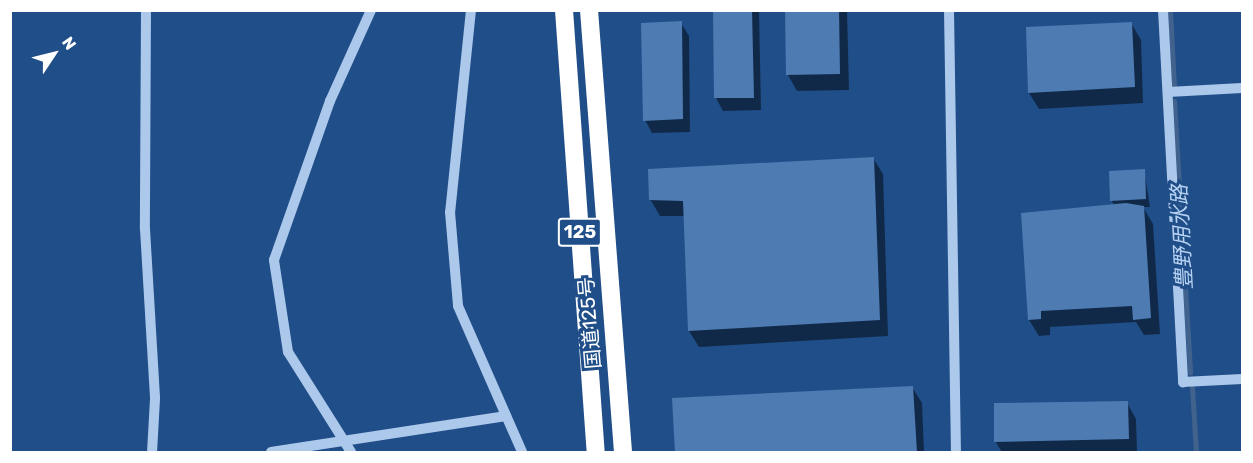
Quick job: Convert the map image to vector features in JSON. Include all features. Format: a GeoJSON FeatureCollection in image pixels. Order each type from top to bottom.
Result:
{"type":"FeatureCollection","features":[{"type":"Feature","properties":{"kind":"highway","name":"国道125号"},"geometry":{"type":"LineString","coordinates":[[564,10],[596,453]]}},
{"type":"Feature","properties":{"kind":"highway","name":"国道125号"},"geometry":{"type":"LineString","coordinates":[[589,10],[623,453]]}},
{"type":"Feature","properties":{"kind":"street"},"geometry":{"type":"LineString","coordinates":[[146,10],[145,230],[155,399],[152,453]]}},
{"type":"Feature","properties":{"kind":"street"},"geometry":{"type":"LineString","coordinates":[[351,453],[288,352],[274,260],[330,101],[371,10]]}},
{"type":"Feature","properties":{"kind":"street"},"geometry":{"type":"LineString","coordinates":[[471,10],[450,212],[458,306],[522,453]]}},
{"type":"Feature","properties":{"kind":"street"},"geometry":{"type":"LineString","coordinates":[[949,10],[956,453]]}},
{"type":"Feature","properties":{"kind":"street"},"geometry":{"type":"LineString","coordinates":[[1163,10],[1184,382],[1242,379]]}},
{"type":"Feature","properties":{"kind":"street"},"geometry":{"type":"LineString","coordinates":[[1168,92],[1242,88]]}},
{"type":"Feature","properties":{"kind":"street"},"geometry":{"type":"LineString","coordinates":[[271,453],[506,416]]}},
{"type":"Feature","properties":{"kind":"building"},"geometry":{"type":"Polygon","coordinates":[[[713,10],[752,10],[754,98],[714,98],[713,10]]]}},
{"type":"Feature","properties":{"kind":"building"},"geometry":{"type":"Polygon","coordinates":[[[785,10],[839,10],[840,74],[786,75],[785,10]]]}},
{"type":"Feature","properties":{"kind":"building"},"geometry":{"type":"Polygon","coordinates":[[[682,21],[683,119],[643,121],[641,23],[682,21]]]}},
{"type":"Feature","properties":{"kind":"building"},"geometry":{"type":"Polygon","coordinates":[[[1132,22],[1135,87],[1028,93],[1026,27],[1132,22]]]}},
{"type":"Feature","properties":{"kind":"building"},"geometry":{"type":"Polygon","coordinates":[[[874,157],[880,320],[688,331],[683,201],[649,200],[648,169],[874,157]]]}},
{"type":"Feature","properties":{"kind":"building"},"geometry":{"type":"Polygon","coordinates":[[[1145,169],[1146,199],[1110,201],[1109,171],[1145,169]]]}},
{"type":"Feature","properties":{"kind":"building"},"geometry":{"type":"Polygon","coordinates":[[[1126,203],[1144,206],[1151,318],[1133,320],[1132,306],[1041,311],[1041,319],[1028,320],[1021,213],[1126,203]]]}},
{"type":"Feature","properties":{"kind":"building"},"geometry":{"type":"Polygon","coordinates":[[[913,386],[917,452],[675,452],[672,398],[913,386]]]}},
{"type":"Feature","properties":{"kind":"building"},"geometry":{"type":"Polygon","coordinates":[[[1128,401],[1129,439],[994,442],[994,403],[1128,401]]]}},
{"type":"Feature","properties":{"kind":"waterway","name":"豊野用水路"},"geometry":{"type":"LineString","coordinates":[[1170,10],[1174,87]]}},
{"type":"Feature","properties":{"kind":"waterway","name":"豊野用水路"},"geometry":{"type":"LineString","coordinates":[[1174,101],[1190,373]]}},
{"type":"Feature","properties":{"kind":"waterway","name":"豊野用水路"},"geometry":{"type":"LineString","coordinates":[[1192,387],[1196,452]]}}]}
